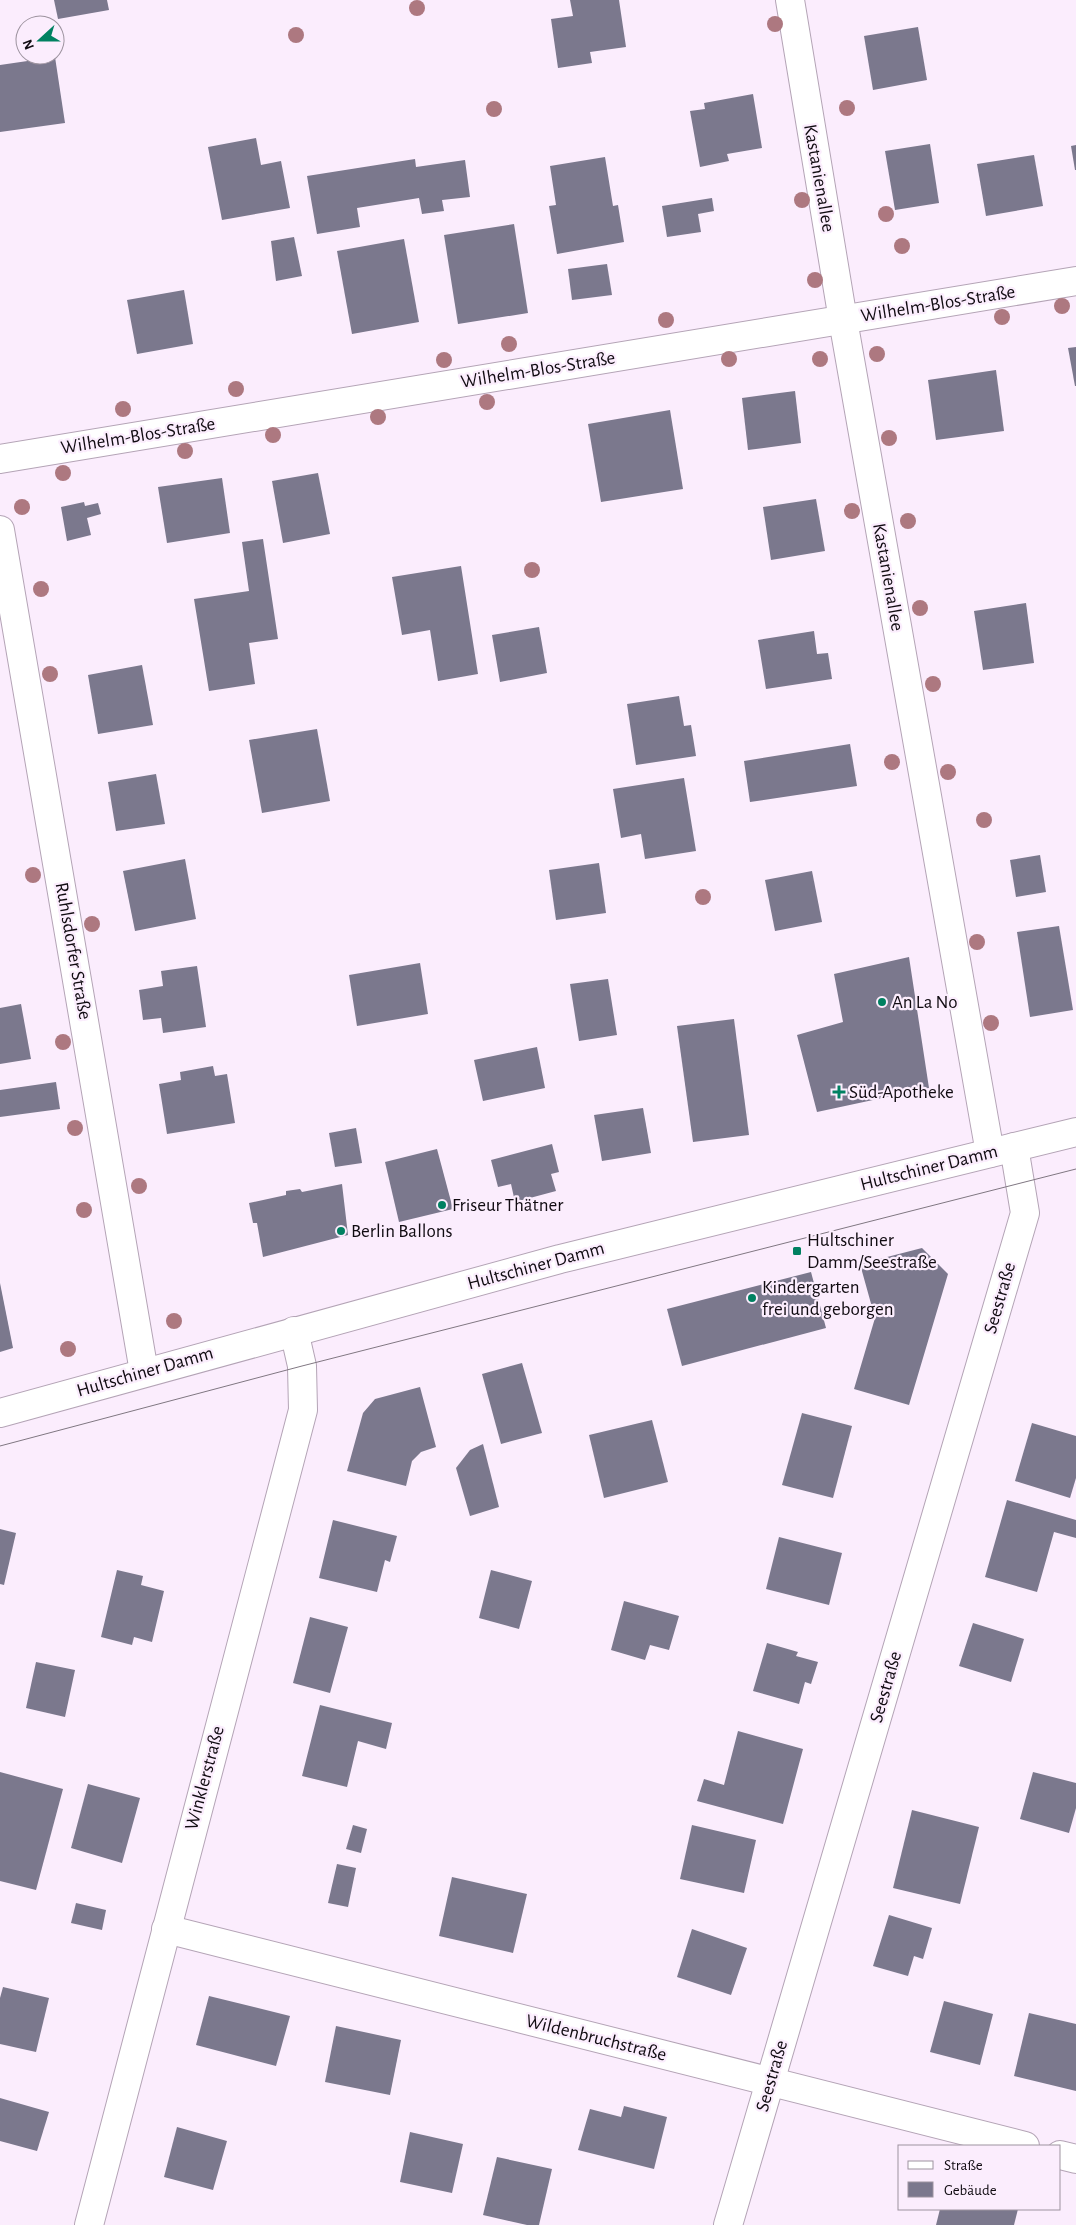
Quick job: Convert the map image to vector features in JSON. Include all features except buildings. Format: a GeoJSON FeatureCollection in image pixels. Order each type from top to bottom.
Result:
{"type":"FeatureCollection","features":[{"type":"Feature","properties":{"kind":"street","name":"Kastanienallee"},"geometry":{"type":"LineString","coordinates":[[790,0],[843,320],[1002,1150]]}},
{"type":"Feature","properties":{"kind":"street","name":"Wilhelm-Blos-Straße"},"geometry":{"type":"LineString","coordinates":[[0,458],[1076,281]]}},
{"type":"Feature","properties":{"kind":"street","name":"Ruhlsdorfer Straße"},"geometry":{"type":"LineString","coordinates":[[0,530],[144,1372]]}},
{"type":"Feature","properties":{"kind":"street","name":"Hultschiner Damm"},"geometry":{"type":"LineString","coordinates":[[0,1413],[294,1331],[630,1241],[1076,1132]]}},
{"type":"Feature","properties":{"kind":"street","name":"Seestraße"},"geometry":{"type":"LineString","coordinates":[[728,2225],[1025,1213],[1002,1150]]}},
{"type":"Feature","properties":{"kind":"street","name":"Winklerstraße"},"geometry":{"type":"LineString","coordinates":[[89,2225],[303,1410],[302,1366],[294,1331]]}},
{"type":"Feature","properties":{"kind":"street","name":"Wildenbruchstraße"},"geometry":{"type":"LineString","coordinates":[[166,1929],[1021,2145]]}},
{"type":"Feature","properties":{"kind":"street"},"geometry":{"type":"LineString","coordinates":[[1061,2155],[1076,2159]]}},
{"type":"Feature","properties":{"kind":"tram line"},"geometry":{"type":"LineString","coordinates":[[0,1446],[302,1366],[1076,1169]]}},
{"type":"Feature","properties":{"kind":"place","name":"An La No"},"geometry":{"type":"Point","coordinates":[882,1002]}},
{"type":"Feature","properties":{"kind":"place","name":"Süd-Apotheke"},"geometry":{"type":"Point","coordinates":[839,1092]}},
{"type":"Feature","properties":{"kind":"place","name":"Friseur Thätner"},"geometry":{"type":"Point","coordinates":[442,1205]}},
{"type":"Feature","properties":{"kind":"place","name":"Berlin Ballons"},"geometry":{"type":"Point","coordinates":[341,1231]}},
{"type":"Feature","properties":{"kind":"place","name":"Hultschiner Damm/Seestraße"},"geometry":{"type":"Point","coordinates":[797,1251]}},
{"type":"Feature","properties":{"kind":"place","name":"Kindergarten frei und geborgen"},"geometry":{"type":"Point","coordinates":[752,1298]}}]}
